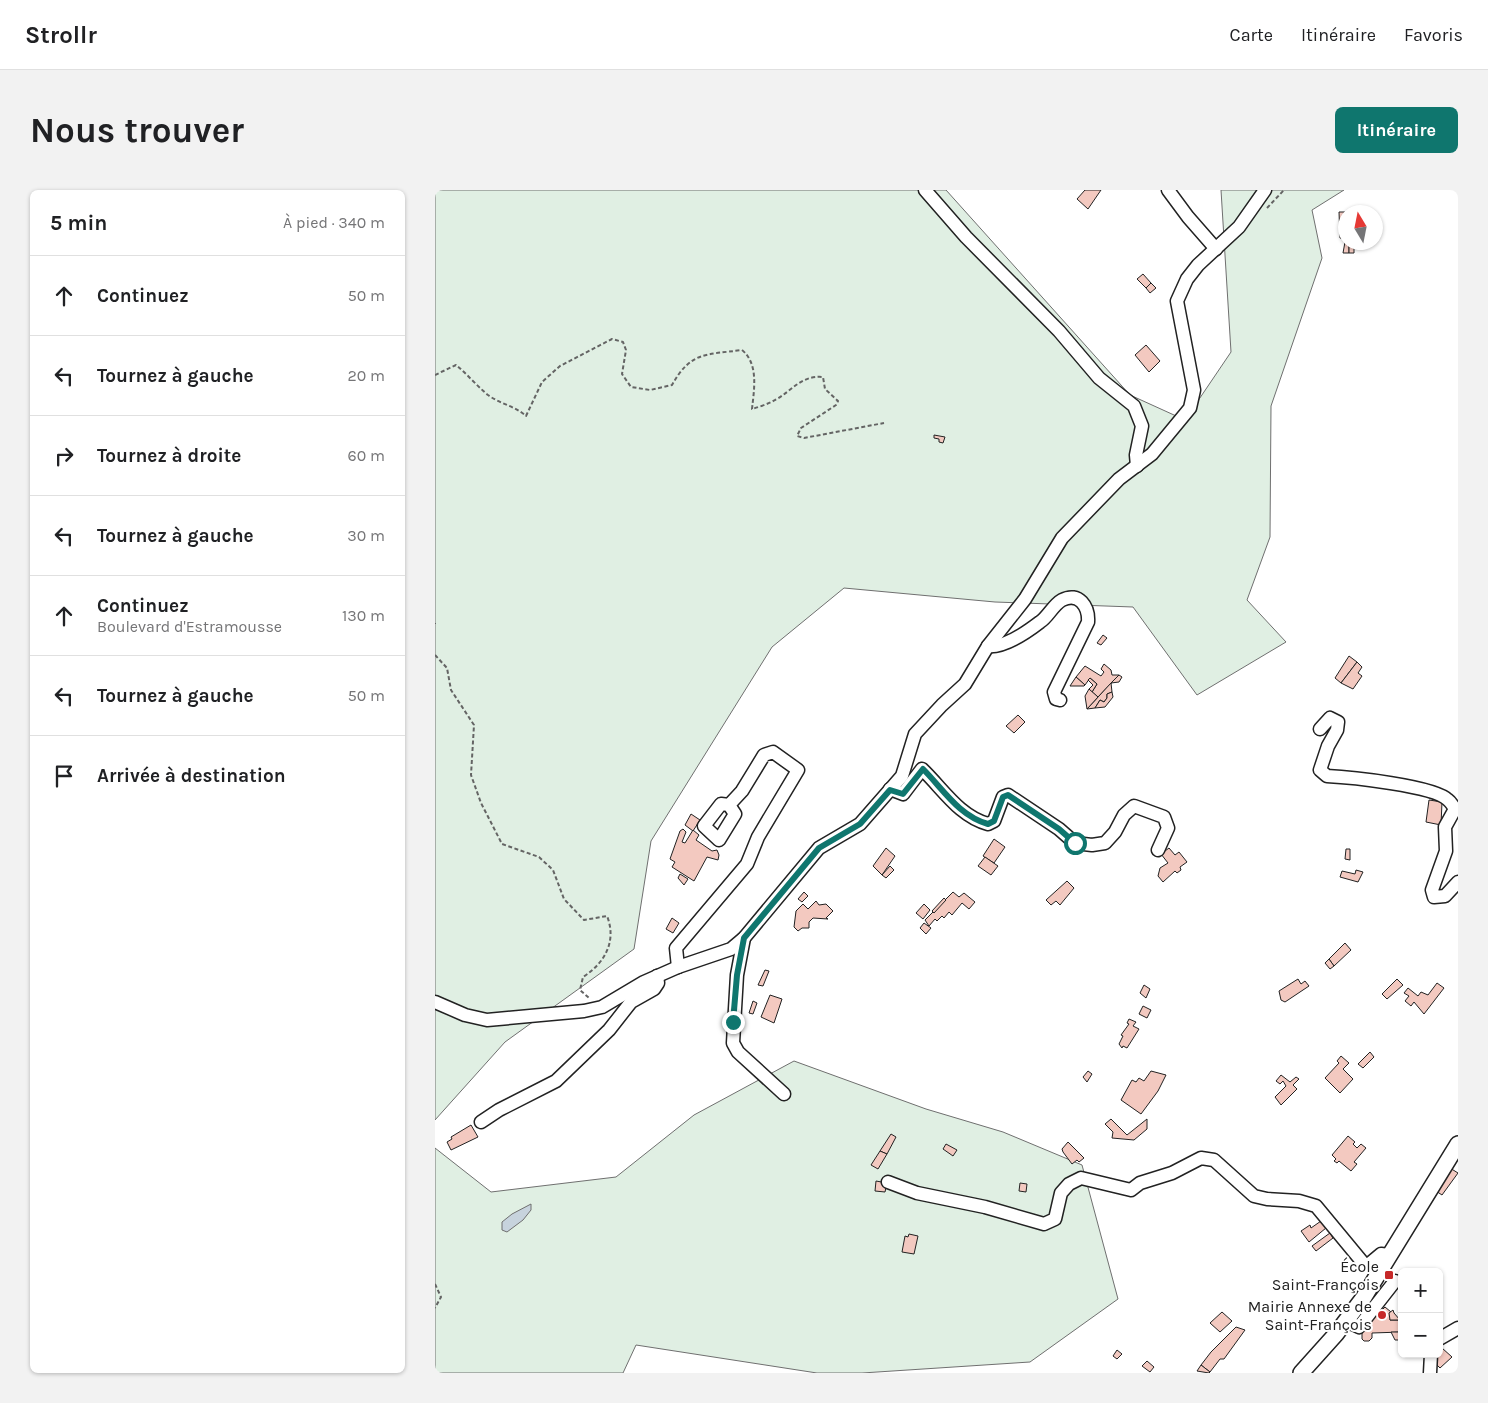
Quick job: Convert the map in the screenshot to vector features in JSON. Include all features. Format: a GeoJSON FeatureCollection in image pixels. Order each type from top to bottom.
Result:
{"type":"FeatureCollection","features":[{"type":"Feature","properties":{"kind":"main road"},"geometry":{"type":"LineString","coordinates":[[1301,1373],[1364,1297],[1458,1144]]}},
{"type":"Feature","properties":{"kind":"street"},"geometry":{"type":"LineString","coordinates":[[925,190],[966,237],[1059,331],[1099,378],[1134,406],[1142,426],[1136,455],[1137,466]]}},
{"type":"Feature","properties":{"kind":"street"},"geometry":{"type":"LineString","coordinates":[[1168,190],[1188,217],[1216,249]]}},
{"type":"Feature","properties":{"kind":"street"},"geometry":{"type":"LineString","coordinates":[[435,1002],[465,1014],[487,1020],[584,1011],[602,1007],[657,976],[678,967],[731,949],[744,938],[819,848],[860,824],[902,776],[915,734],[965,684],[988,646],[1025,598],[1062,538],[1119,479],[1152,454],[1190,408],[1194,390],[1177,301],[1187,279],[1198,265],[1239,227],[1265,190]]}},
{"type":"Feature","properties":{"kind":"street"},"geometry":{"type":"LineString","coordinates":[[988,646],[998,647],[1041,622],[1062,600],[1073,598],[1082,602],[1088,610],[1088,622],[1054,692],[1056,699],[1060,700]]}},
{"type":"Feature","properties":{"kind":"street"},"geometry":{"type":"LineString","coordinates":[[1320,729],[1329,718],[1338,722],[1337,730],[1328,746],[1321,770],[1327,776],[1384,782],[1422,790],[1447,798],[1455,809],[1445,827],[1446,851],[1432,890],[1434,896],[1445,896],[1458,882]]}},
{"type":"Feature","properties":{"kind":"street"},"geometry":{"type":"LineString","coordinates":[[678,967],[675,948],[747,864],[758,837],[798,770],[773,752],[764,755],[742,791],[729,805]]}},
{"type":"Feature","properties":{"kind":"street"},"geometry":{"type":"LineString","coordinates":[[890,790],[903,794],[923,769],[950,801],[977,821],[988,824],[994,821],[1003,797],[1008,795],[1059,829],[1075,843],[1105,843],[1115,832],[1124,815],[1134,806],[1164,817],[1168,828],[1158,850]]}},
{"type":"Feature","properties":{"kind":"street"},"geometry":{"type":"LineString","coordinates":[[744,938],[737,975],[733,1043],[738,1052],[784,1094]]}},
{"type":"Feature","properties":{"kind":"street"},"geometry":{"type":"LineString","coordinates":[[481,1122],[499,1110],[556,1081],[609,1030],[631,1002],[654,989],[658,983],[657,976]]}},
{"type":"Feature","properties":{"kind":"street"},"geometry":{"type":"LineString","coordinates":[[888,1182],[917,1193],[985,1207],[1044,1224],[1055,1219],[1061,1193],[1069,1184],[1081,1178],[1131,1190],[1140,1183],[1172,1173],[1201,1158],[1214,1160],[1235,1181],[1254,1196],[1267,1199],[1299,1201],[1316,1206],[1364,1264],[1369,1264],[1381,1254],[1398,1282]]}},
{"type":"Feature","properties":{"kind":"street"},"geometry":{"type":"LineString","coordinates":[[1346,1321],[1359,1327],[1398,1285]]}},
{"type":"Feature","properties":{"kind":"street"},"geometry":{"type":"LineString","coordinates":[[1443,1337],[1458,1328]]}},
{"type":"Feature","properties":{"kind":"street"},"geometry":{"type":"LineString","coordinates":[[1431,1358],[1431,1373]]}},
{"type":"Feature","properties":{"kind":"path"},"geometry":{"type":"LineString","coordinates":[[435,376],[456,364],[489,395],[517,408],[526,416],[542,382],[560,366],[612,340],[623,342],[626,350],[622,374],[631,387],[650,390],[672,385],[680,370],[693,358],[742,350],[748,355],[754,372],[752,410],[775,400],[793,385],[812,376],[823,377],[825,389],[838,400],[836,406],[801,428],[797,436],[804,438],[884,423]]}},
{"type":"Feature","properties":{"kind":"path"},"geometry":{"type":"LineString","coordinates":[[435,655],[447,668],[451,690],[474,725],[471,775],[481,803],[502,844],[539,857],[553,870],[564,899],[585,920],[607,916],[612,929],[607,954],[593,971],[583,977],[580,990],[590,998],[584,1011]]}},
{"type":"Feature","properties":{"kind":"path"},"geometry":{"type":"LineString","coordinates":[[435,1284],[441,1297],[435,1308]]}},
{"type":"Feature","properties":{"kind":"green space"},"geometry":{"type":"Polygon","coordinates":[[[435,190],[946,190],[1130,395],[1185,420],[1231,352],[1221,190],[1344,190],[1312,210],[1322,258],[1271,406],[1270,537],[1247,600],[1286,642],[1197,695],[1133,607],[995,602],[844,588],[772,647],[651,841],[634,949],[505,1042],[435,1120],[435,190]]]}},
{"type":"Feature","properties":{"kind":"green space"},"geometry":{"type":"Polygon","coordinates":[[[794,1061],[926,1109],[1003,1132],[1082,1165],[1118,1299],[1030,1362],[862,1373],[817,1373],[636,1345],[623,1373],[435,1373],[435,1148],[491,1192],[616,1177],[694,1115],[794,1061]]]}},
{"type":"Feature","properties":{"kind":"shaded area"},"geometry":{"type":"Polygon","coordinates":[[[531,1204],[531,1210],[523,1220],[507,1232],[502,1230],[502,1222],[512,1214],[531,1204]]]}},
{"type":"Feature","properties":{"kind":"building"},"geometry":{"type":"Polygon","coordinates":[[[1085,190],[1101,190],[1088,209],[1077,199],[1085,190]]]}},
{"type":"Feature","properties":{"kind":"building"},"geometry":{"type":"Polygon","coordinates":[[[1344,250],[1349,250],[1349,253],[1343,253],[1344,250]]]}},
{"type":"Feature","properties":{"kind":"building"},"geometry":{"type":"Polygon","coordinates":[[[1143,274],[1151,283],[1146,288],[1137,279],[1143,274]]]}},
{"type":"Feature","properties":{"kind":"building"},"geometry":{"type":"Polygon","coordinates":[[[1151,283],[1156,288],[1150,293],[1146,288],[1151,283]]]}},
{"type":"Feature","properties":{"kind":"building"},"geometry":{"type":"Polygon","coordinates":[[[1146,345],[1160,361],[1149,372],[1135,355],[1146,345]]]}},
{"type":"Feature","properties":{"kind":"building"},"geometry":{"type":"Polygon","coordinates":[[[934,435],[945,437],[943,443],[939,442],[939,439],[934,438],[934,435]]]}},
{"type":"Feature","properties":{"kind":"building"},"geometry":{"type":"Polygon","coordinates":[[[1103,635],[1107,638],[1101,645],[1097,643],[1103,635]]]}},
{"type":"Feature","properties":{"kind":"building"},"geometry":{"type":"Polygon","coordinates":[[[1349,656],[1357,662],[1341,683],[1335,678],[1349,656]]]}},
{"type":"Feature","properties":{"kind":"building"},"geometry":{"type":"Polygon","coordinates":[[[1357,662],[1362,667],[1358,673],[1362,676],[1353,689],[1341,683],[1357,662]]]}},
{"type":"Feature","properties":{"kind":"building"},"geometry":{"type":"Polygon","coordinates":[[[1104,664],[1111,670],[1112,675],[1119,675],[1098,697],[1092,692],[1097,684],[1090,678],[1085,685],[1076,677],[1085,666],[1101,676],[1104,672],[1101,669],[1104,664]]]}},
{"type":"Feature","properties":{"kind":"building"},"geometry":{"type":"Polygon","coordinates":[[[1119,675],[1122,677],[1119,682],[1111,683],[1119,675]]]}},
{"type":"Feature","properties":{"kind":"building"},"geometry":{"type":"Polygon","coordinates":[[[1076,677],[1085,685],[1084,686],[1070,686],[1076,677]]]}},
{"type":"Feature","properties":{"kind":"building"},"geometry":{"type":"Polygon","coordinates":[[[1090,678],[1097,684],[1092,692],[1089,689],[1093,685],[1088,680],[1090,678]]]}},
{"type":"Feature","properties":{"kind":"building"},"geometry":{"type":"Polygon","coordinates":[[[1111,683],[1112,692],[1107,694],[1104,702],[1100,700],[1095,708],[1087,709],[1111,683]]]}},
{"type":"Feature","properties":{"kind":"building"},"geometry":{"type":"Polygon","coordinates":[[[1089,689],[1098,697],[1087,709],[1085,696],[1089,689]]]}},
{"type":"Feature","properties":{"kind":"building"},"geometry":{"type":"Polygon","coordinates":[[[1112,692],[1113,697],[1105,707],[1095,708],[1100,700],[1104,702],[1107,694],[1112,692]]]}},
{"type":"Feature","properties":{"kind":"building"},"geometry":{"type":"Polygon","coordinates":[[[1018,715],[1025,722],[1014,733],[1006,726],[1018,715]]]}},
{"type":"Feature","properties":{"kind":"building"},"geometry":{"type":"Polygon","coordinates":[[[1429,800],[1442,802],[1441,825],[1426,822],[1429,800]]]}},
{"type":"Feature","properties":{"kind":"building"},"geometry":{"type":"Polygon","coordinates":[[[691,814],[700,820],[693,831],[685,825],[691,814]]]}},
{"type":"Feature","properties":{"kind":"building"},"geometry":{"type":"Polygon","coordinates":[[[683,829],[686,832],[682,842],[685,843],[693,830],[699,835],[696,840],[712,851],[717,850],[719,855],[718,860],[707,857],[694,881],[672,867],[675,862],[670,859],[680,831],[683,829]]]}},
{"type":"Feature","properties":{"kind":"building"},"geometry":{"type":"Polygon","coordinates":[[[994,839],[1005,847],[994,863],[983,856],[994,839]]]}},
{"type":"Feature","properties":{"kind":"building"},"geometry":{"type":"Polygon","coordinates":[[[886,848],[895,856],[882,875],[873,866],[886,848]]]}},
{"type":"Feature","properties":{"kind":"building"},"geometry":{"type":"Polygon","coordinates":[[[1169,848],[1175,855],[1179,852],[1187,862],[1180,867],[1181,870],[1177,873],[1175,871],[1163,882],[1158,876],[1160,868],[1168,863],[1161,854],[1169,848]]]}},
{"type":"Feature","properties":{"kind":"building"},"geometry":{"type":"Polygon","coordinates":[[[1346,849],[1350,849],[1350,860],[1345,859],[1346,849]]]}},
{"type":"Feature","properties":{"kind":"building"},"geometry":{"type":"Polygon","coordinates":[[[985,857],[998,866],[991,875],[978,866],[985,857]]]}},
{"type":"Feature","properties":{"kind":"building"},"geometry":{"type":"Polygon","coordinates":[[[890,866],[894,870],[886,878],[882,875],[890,866]]]}},
{"type":"Feature","properties":{"kind":"building"},"geometry":{"type":"Polygon","coordinates":[[[1356,870],[1363,872],[1358,882],[1340,877],[1342,871],[1355,874],[1356,870]]]}},
{"type":"Feature","properties":{"kind":"building"},"geometry":{"type":"Polygon","coordinates":[[[680,874],[688,879],[684,885],[678,878],[680,874]]]}},
{"type":"Feature","properties":{"kind":"building"},"geometry":{"type":"Polygon","coordinates":[[[1067,881],[1074,888],[1060,905],[1056,901],[1051,905],[1046,900],[1067,881]]]}},
{"type":"Feature","properties":{"kind":"building"},"geometry":{"type":"Polygon","coordinates":[[[804,892],[808,896],[802,902],[798,899],[804,892]]]}},
{"type":"Feature","properties":{"kind":"building"},"geometry":{"type":"Polygon","coordinates":[[[953,892],[959,897],[964,893],[975,902],[969,909],[962,903],[952,915],[949,912],[944,918],[942,916],[937,921],[935,919],[929,926],[925,920],[953,892]]]}},
{"type":"Feature","properties":{"kind":"building"},"geometry":{"type":"Polygon","coordinates":[[[944,898],[946,900],[934,913],[932,911],[944,898]]]}},
{"type":"Feature","properties":{"kind":"building"},"geometry":{"type":"Polygon","coordinates":[[[816,901],[819,905],[826,904],[833,911],[826,918],[828,919],[813,918],[809,922],[809,928],[802,928],[798,931],[794,927],[796,911],[803,904],[808,909],[816,901]]]}},
{"type":"Feature","properties":{"kind":"building"},"geometry":{"type":"Polygon","coordinates":[[[924,904],[930,910],[923,919],[916,913],[924,904]]]}},
{"type":"Feature","properties":{"kind":"building"},"geometry":{"type":"Polygon","coordinates":[[[672,918],[679,923],[673,933],[666,929],[672,918]]]}},
{"type":"Feature","properties":{"kind":"building"},"geometry":{"type":"Polygon","coordinates":[[[924,923],[931,928],[926,934],[920,928],[924,923]]]}},
{"type":"Feature","properties":{"kind":"building"},"geometry":{"type":"Polygon","coordinates":[[[1345,943],[1351,950],[1334,966],[1329,959],[1345,943]]]}},
{"type":"Feature","properties":{"kind":"building"},"geometry":{"type":"Polygon","coordinates":[[[1329,959],[1334,966],[1330,969],[1325,963],[1329,959]]]}},
{"type":"Feature","properties":{"kind":"building"},"geometry":{"type":"Polygon","coordinates":[[[765,970],[769,971],[763,986],[758,985],[765,970]]]}},
{"type":"Feature","properties":{"kind":"building"},"geometry":{"type":"Polygon","coordinates":[[[1298,979],[1301,984],[1305,981],[1309,986],[1285,1002],[1281,1000],[1279,991],[1298,979]]]}},
{"type":"Feature","properties":{"kind":"building"},"geometry":{"type":"Polygon","coordinates":[[[1397,979],[1403,985],[1387,999],[1382,994],[1397,979]]]}},
{"type":"Feature","properties":{"kind":"building"},"geometry":{"type":"Polygon","coordinates":[[[1437,983],[1444,988],[1424,1014],[1414,1002],[1411,1006],[1405,1001],[1409,996],[1404,993],[1408,988],[1418,996],[1421,992],[1428,995],[1437,983]]]}},
{"type":"Feature","properties":{"kind":"building"},"geometry":{"type":"Polygon","coordinates":[[[1144,985],[1150,989],[1146,998],[1140,993],[1144,985]]]}},
{"type":"Feature","properties":{"kind":"building"},"geometry":{"type":"Polygon","coordinates":[[[770,995],[782,999],[774,1023],[761,1017],[770,995]]]}},
{"type":"Feature","properties":{"kind":"building"},"geometry":{"type":"Polygon","coordinates":[[[753,1001],[757,1003],[753,1014],[749,1013],[753,1001]]]}},
{"type":"Feature","properties":{"kind":"building"},"geometry":{"type":"Polygon","coordinates":[[[1143,1006],[1151,1010],[1147,1018],[1139,1014],[1143,1006]]]}},
{"type":"Feature","properties":{"kind":"building"},"geometry":{"type":"Polygon","coordinates":[[[1129,1019],[1136,1022],[1133,1026],[1139,1029],[1127,1048],[1123,1046],[1122,1048],[1119,1044],[1123,1036],[1121,1035],[1129,1024],[1127,1023],[1129,1019]]]}},
{"type":"Feature","properties":{"kind":"building"},"geometry":{"type":"Polygon","coordinates":[[[1370,1052],[1374,1057],[1363,1068],[1358,1064],[1370,1052]]]}},
{"type":"Feature","properties":{"kind":"building"},"geometry":{"type":"Polygon","coordinates":[[[1341,1056],[1349,1063],[1343,1069],[1353,1079],[1340,1093],[1325,1078],[1339,1063],[1337,1061],[1341,1056]]]}},
{"type":"Feature","properties":{"kind":"building"},"geometry":{"type":"Polygon","coordinates":[[[1088,1071],[1092,1074],[1087,1082],[1083,1077],[1088,1071]]]}},
{"type":"Feature","properties":{"kind":"building"},"geometry":{"type":"Polygon","coordinates":[[[1151,1071],[1166,1075],[1158,1091],[1141,1114],[1121,1100],[1132,1080],[1136,1082],[1139,1078],[1144,1081],[1151,1071]]]}},
{"type":"Feature","properties":{"kind":"building"},"geometry":{"type":"Polygon","coordinates":[[[1281,1075],[1290,1082],[1296,1077],[1299,1079],[1293,1085],[1297,1089],[1281,1105],[1275,1097],[1286,1086],[1283,1081],[1280,1084],[1276,1081],[1281,1075]]]}},
{"type":"Feature","properties":{"kind":"building"},"geometry":{"type":"Polygon","coordinates":[[[1111,1119],[1127,1135],[1147,1119],[1147,1129],[1134,1140],[1112,1138],[1113,1132],[1105,1124],[1111,1119]]]}},
{"type":"Feature","properties":{"kind":"building"},"geometry":{"type":"Polygon","coordinates":[[[471,1125],[478,1137],[451,1150],[447,1142],[452,1139],[451,1137],[471,1125]]]}},
{"type":"Feature","properties":{"kind":"building"},"geometry":{"type":"Polygon","coordinates":[[[891,1134],[896,1137],[887,1154],[880,1151],[891,1134]]]}},
{"type":"Feature","properties":{"kind":"building"},"geometry":{"type":"Polygon","coordinates":[[[1348,1136],[1355,1142],[1353,1144],[1357,1148],[1361,1144],[1366,1148],[1354,1162],[1357,1164],[1351,1171],[1339,1161],[1337,1163],[1334,1161],[1336,1159],[1332,1155],[1348,1136]]]}},
{"type":"Feature","properties":{"kind":"building"},"geometry":{"type":"Polygon","coordinates":[[[1068,1142],[1084,1158],[1079,1162],[1077,1160],[1072,1164],[1063,1152],[1062,1149],[1068,1142]]]}},
{"type":"Feature","properties":{"kind":"building"},"geometry":{"type":"Polygon","coordinates":[[[946,1144],[957,1150],[953,1156],[943,1149],[946,1144]]]}},
{"type":"Feature","properties":{"kind":"building"},"geometry":{"type":"Polygon","coordinates":[[[880,1151],[887,1154],[878,1169],[871,1165],[880,1151]]]}},
{"type":"Feature","properties":{"kind":"building"},"geometry":{"type":"Polygon","coordinates":[[[1450,1168],[1458,1173],[1442,1195],[1433,1189],[1450,1168]]]}},
{"type":"Feature","properties":{"kind":"building"},"geometry":{"type":"Polygon","coordinates":[[[876,1181],[887,1183],[885,1192],[875,1191],[876,1181]]]}},
{"type":"Feature","properties":{"kind":"building"},"geometry":{"type":"Polygon","coordinates":[[[1020,1183],[1027,1184],[1026,1192],[1019,1191],[1020,1183]]]}},
{"type":"Feature","properties":{"kind":"building"},"geometry":{"type":"Polygon","coordinates":[[[1321,1221],[1326,1228],[1309,1242],[1301,1231],[1310,1225],[1311,1228],[1321,1221]]]}},
{"type":"Feature","properties":{"kind":"building"},"geometry":{"type":"Polygon","coordinates":[[[1330,1233],[1333,1238],[1316,1251],[1312,1246],[1330,1233]]]}},
{"type":"Feature","properties":{"kind":"building"},"geometry":{"type":"Polygon","coordinates":[[[909,1234],[918,1236],[914,1254],[902,1252],[905,1236],[908,1237],[909,1234]]]}},
{"type":"Feature","properties":{"kind":"building"},"geometry":{"type":"Polygon","coordinates":[[[1385,1307],[1391,1312],[1390,1320],[1398,1320],[1398,1332],[1372,1333],[1372,1338],[1369,1341],[1362,1339],[1362,1330],[1385,1307]]]}},
{"type":"Feature","properties":{"kind":"building"},"geometry":{"type":"Polygon","coordinates":[[[1393,1310],[1398,1320],[1390,1320],[1389,1313],[1393,1310]]]}},
{"type":"Feature","properties":{"kind":"building"},"geometry":{"type":"Polygon","coordinates":[[[1222,1312],[1232,1321],[1220,1332],[1210,1323],[1222,1312]]]}},
{"type":"Feature","properties":{"kind":"building"},"geometry":{"type":"Polygon","coordinates":[[[1236,1327],[1245,1330],[1224,1359],[1220,1359],[1210,1372],[1201,1365],[1236,1327]]]}},
{"type":"Feature","properties":{"kind":"building"},"geometry":{"type":"Polygon","coordinates":[[[1391,1332],[1398,1332],[1398,1340],[1395,1340],[1391,1332]]]}},
{"type":"Feature","properties":{"kind":"building"},"geometry":{"type":"Polygon","coordinates":[[[1443,1349],[1452,1357],[1440,1368],[1434,1362],[1435,1358],[1443,1358],[1443,1349]]]}},
{"type":"Feature","properties":{"kind":"building"},"geometry":{"type":"Polygon","coordinates":[[[1117,1350],[1122,1354],[1117,1359],[1113,1356],[1117,1350]]]}},
{"type":"Feature","properties":{"kind":"building"},"geometry":{"type":"Polygon","coordinates":[[[1147,1361],[1154,1367],[1150,1372],[1142,1366],[1147,1361]]]}},
{"type":"Feature","properties":{"kind":"building"},"geometry":{"type":"Polygon","coordinates":[[[1201,1365],[1210,1372],[1197,1371],[1201,1365]]]}},
{"type":"Feature","properties":{"kind":"place","name":"École Saint-François"},"geometry":{"type":"Point","coordinates":[1389,1275]}},
{"type":"Feature","properties":{"kind":"place","name":"Mairie Annexe de Saint-François"},"geometry":{"type":"Point","coordinates":[1382,1315]}},
{"type":"Feature","properties":{"kind":"route"},"geometry":{"type":"LineString","coordinates":[[733,1022],[737,975],[744,938],[819,848],[860,824],[880,799],[890,790],[903,794],[923,769],[950,801],[977,821],[988,824],[994,821],[1003,797],[1008,795],[1059,829],[1075,843]]}}]}
